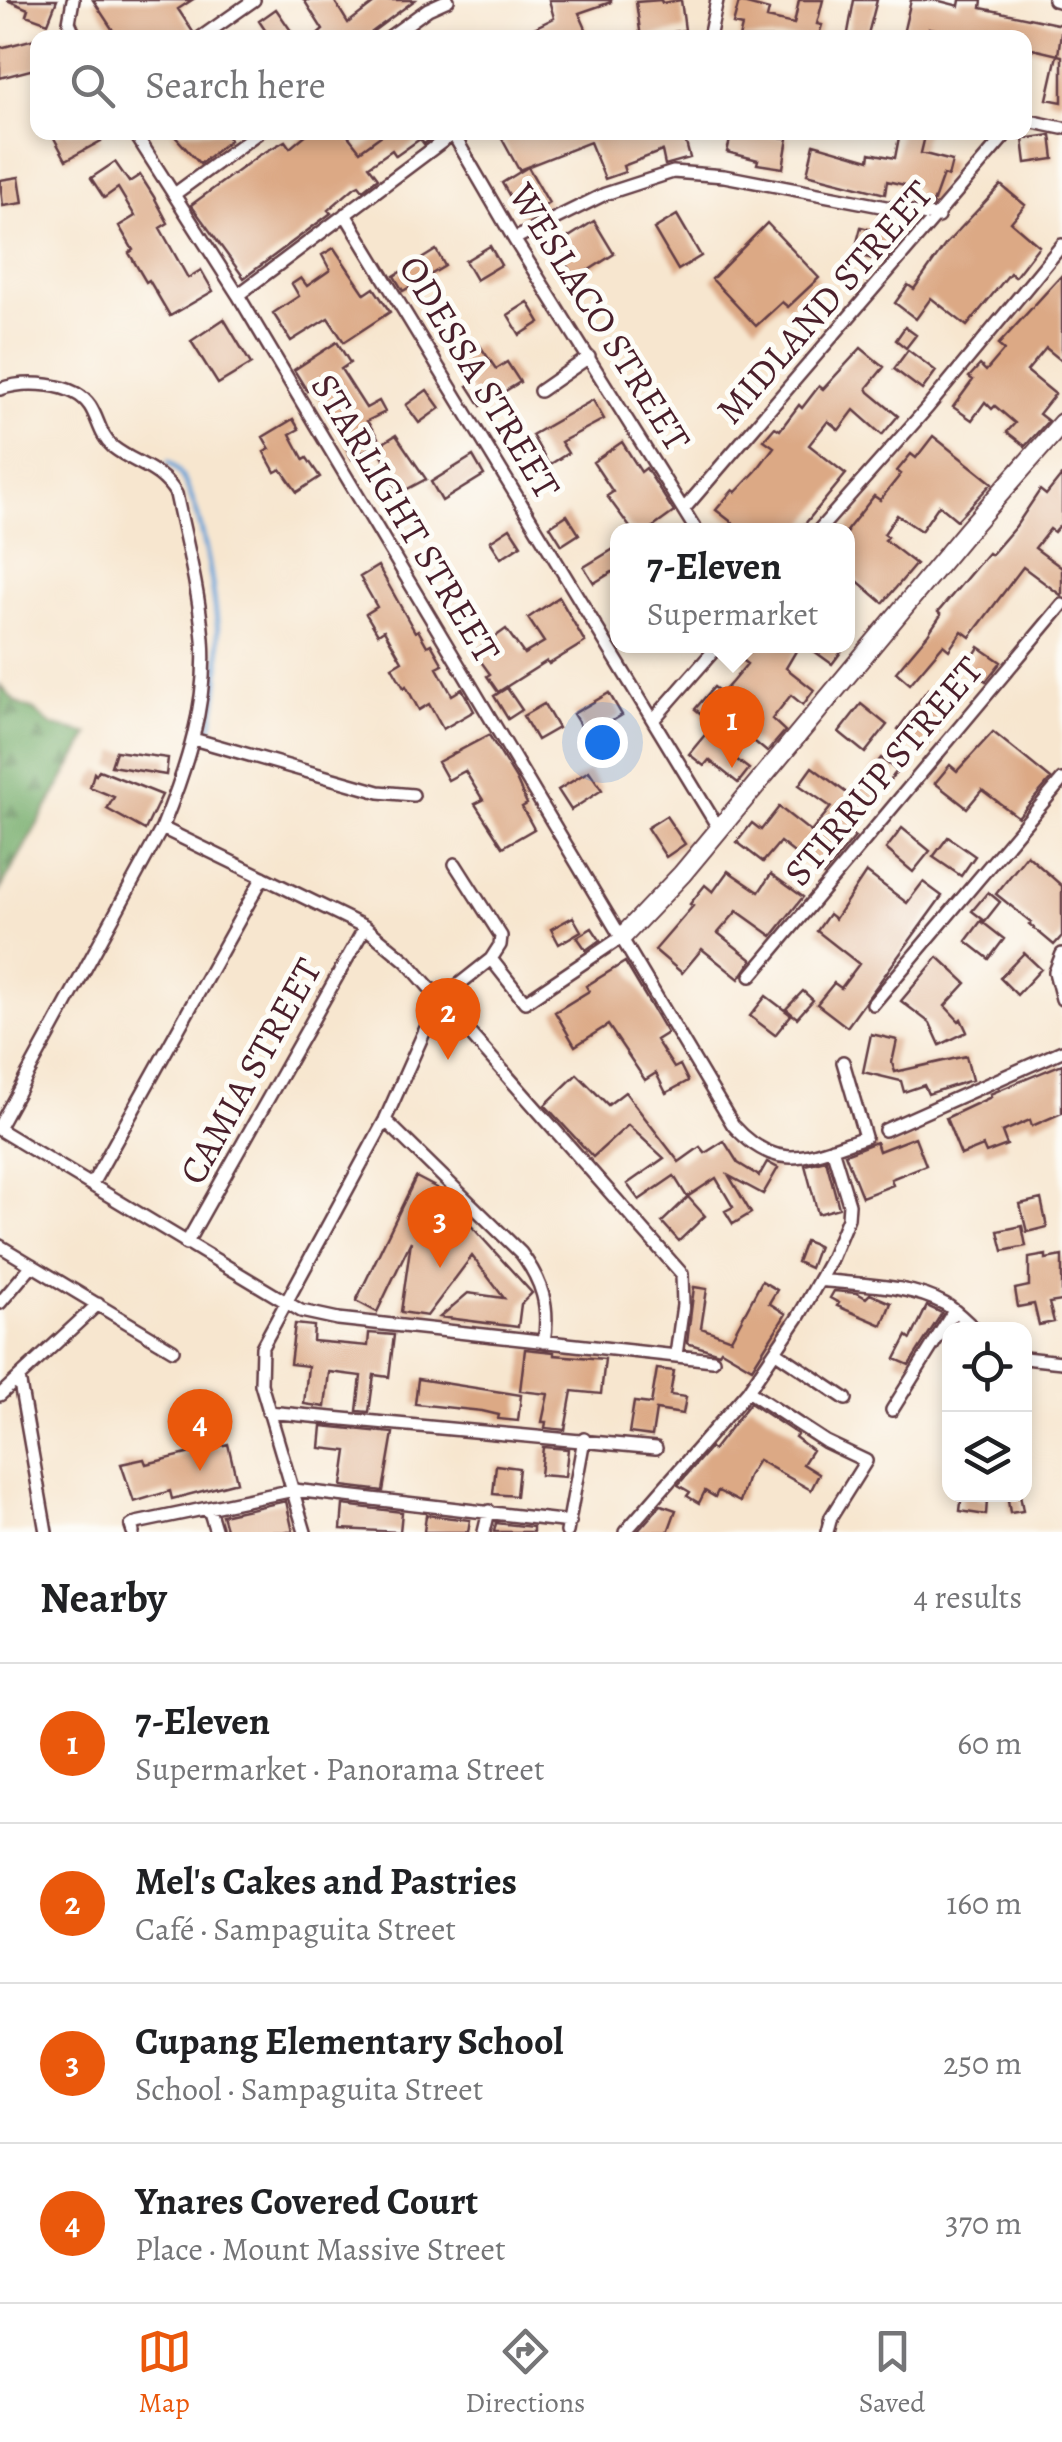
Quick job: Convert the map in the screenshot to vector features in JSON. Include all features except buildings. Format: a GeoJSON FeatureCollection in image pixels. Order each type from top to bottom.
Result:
{"type":"FeatureCollection","features":[{"type":"Feature","properties":{"kind":"street"},"geometry":{"type":"LineString","coordinates":[[72,30],[69,22],[73,0]]}},
{"type":"Feature","properties":{"kind":"street"},"geometry":{"type":"LineString","coordinates":[[211,30],[254,0]]}},
{"type":"Feature","properties":{"kind":"street"},"geometry":{"type":"LineString","coordinates":[[399,30],[448,0]]}},
{"type":"Feature","properties":{"kind":"street"},"geometry":{"type":"LineString","coordinates":[[711,30],[717,0]]}},
{"type":"Feature","properties":{"kind":"street"},"geometry":{"type":"LineString","coordinates":[[1054,0],[1062,2]]}},
{"type":"Feature","properties":{"kind":"street"},"geometry":{"type":"LineString","coordinates":[[1032,122],[1062,128]]}},
{"type":"Feature","properties":{"kind":"street","name":"STARLIGHT STREET"},"geometry":{"type":"LineString","coordinates":[[139,140],[238,295],[733,1125],[764,1152],[784,1158],[832,1148]]}},
{"type":"Feature","properties":{"kind":"street"},"geometry":{"type":"LineString","coordinates":[[176,194],[247,140]]}},
{"type":"Feature","properties":{"kind":"street"},"geometry":{"type":"LineString","coordinates":[[238,295],[445,140]]}},
{"type":"Feature","properties":{"kind":"street","name":"WESLACO STREET"},"geometry":{"type":"LineString","coordinates":[[458,140],[514,239],[692,523]]}},
{"type":"Feature","properties":{"kind":"street","name":"MIDLAND STREET"},"geometry":{"type":"LineString","coordinates":[[684,509],[1001,140]]}},
{"type":"Feature","properties":{"kind":"street"},"geometry":{"type":"LineString","coordinates":[[514,239],[605,194],[673,172],[724,176],[938,217]]}},
{"type":"Feature","properties":{"kind":"street","name":"ODESSA STREET"},"geometry":{"type":"LineString","coordinates":[[345,214],[610,647]]}},
{"type":"Feature","properties":{"kind":"street"},"geometry":{"type":"LineString","coordinates":[[825,523],[928,407],[1062,245]]}},
{"type":"Feature","properties":{"kind":"street"},"geometry":{"type":"LineString","coordinates":[[540,391],[588,357]]}},
{"type":"Feature","properties":{"kind":"street"},"geometry":{"type":"LineString","coordinates":[[0,388],[36,384],[79,396],[92,409],[106,440],[167,478],[176,494],[203,641],[201,692],[193,739],[162,828],[0,1127],[284,1303],[316,1316],[713,1360]]}},
{"type":"Feature","properties":{"kind":"street"},"geometry":{"type":"LineString","coordinates":[[491,958],[525,1002],[623,936],[719,829],[967,530],[1062,423]]}},
{"type":"Feature","properties":{"kind":"street","name":"STIRRUP STREET"},"geometry":{"type":"LineString","coordinates":[[751,976],[1062,605]]}},
{"type":"Feature","properties":{"kind":"street","name":"ODESSA STREET"},"geometry":{"type":"LineString","coordinates":[[614,653],[719,829]]}},
{"type":"Feature","properties":{"kind":"street"},"geometry":{"type":"LineString","coordinates":[[654,719],[712,653]]}},
{"type":"Feature","properties":{"kind":"street"},"geometry":{"type":"LineString","coordinates":[[193,739],[379,792],[413,795]]}},
{"type":"Feature","properties":{"kind":"street"},"geometry":{"type":"LineString","coordinates":[[873,1004],[1062,780]]}},
{"type":"Feature","properties":{"kind":"street"},"geometry":{"type":"LineString","coordinates":[[162,828],[365,928],[406,961],[682,1274],[676,1355]]}},
{"type":"Feature","properties":{"kind":"street"},"geometry":{"type":"LineString","coordinates":[[306,1532],[268,1412],[260,1376],[262,1347],[385,1120],[438,1001],[491,958],[500,944],[500,936],[455,864]]}},
{"type":"Feature","properties":{"kind":"street"},"geometry":{"type":"LineString","coordinates":[[92,1184],[264,877]]}},
{"type":"Feature","properties":{"kind":"street","name":"CAMIA STREET"},"geometry":{"type":"LineString","coordinates":[[186,1244],[365,928]]}},
{"type":"Feature","properties":{"kind":"street"},"geometry":{"type":"LineString","coordinates":[[1062,954],[1056,972],[1062,999]]}},
{"type":"Feature","properties":{"kind":"street"},"geometry":{"type":"LineString","coordinates":[[885,1130],[1062,1051]]}},
{"type":"Feature","properties":{"kind":"street"},"geometry":{"type":"LineString","coordinates":[[626,1532],[748,1391],[776,1352],[819,1280],[848,1218],[846,1192],[832,1148],[866,1135],[843,1062]]}},
{"type":"Feature","properties":{"kind":"street"},"geometry":{"type":"LineString","coordinates":[[385,1120],[533,1268],[546,1304],[544,1342]]}},
{"type":"Feature","properties":{"kind":"street"},"geometry":{"type":"LineString","coordinates":[[0,1246],[174,1350]]}},
{"type":"Feature","properties":{"kind":"street"},"geometry":{"type":"LineString","coordinates":[[0,1303],[32,1265]]}},
{"type":"Feature","properties":{"kind":"street"},"geometry":{"type":"LineString","coordinates":[[819,1280],[909,1292],[945,1304],[967,1322]]}},
{"type":"Feature","properties":{"kind":"street"},"geometry":{"type":"LineString","coordinates":[[0,1395],[98,1304]]}},
{"type":"Feature","properties":{"kind":"street"},"geometry":{"type":"LineString","coordinates":[[892,1410],[954,1311]]}},
{"type":"Feature","properties":{"kind":"street"},"geometry":{"type":"LineString","coordinates":[[776,1352],[846,1400]]}},
{"type":"Feature","properties":{"kind":"street"},"geometry":{"type":"LineString","coordinates":[[1032,1359],[1062,1362]]}},
{"type":"Feature","properties":{"kind":"street"},"geometry":{"type":"LineString","coordinates":[[18,1378],[46,1532]]}},
{"type":"Feature","properties":{"kind":"street"},"geometry":{"type":"LineString","coordinates":[[748,1391],[826,1442],[866,1461],[831,1518],[828,1532]]}},
{"type":"Feature","properties":{"kind":"street"},"geometry":{"type":"LineString","coordinates":[[268,1412],[656,1448]]}},
{"type":"Feature","properties":{"kind":"street"},"geometry":{"type":"LineString","coordinates":[[132,1529],[294,1490],[489,1511],[569,1527],[584,1439]]}},
{"type":"Feature","properties":{"kind":"street"},"geometry":{"type":"LineString","coordinates":[[209,1509],[216,1532]]}},
{"type":"Feature","properties":{"kind":"street"},"geometry":{"type":"LineString","coordinates":[[484,1532],[489,1511]]}},
{"type":"Feature","properties":{"kind":"green space"},"geometry":{"type":"Polygon","coordinates":[[[0,685],[16,703],[34,710],[51,725],[89,734],[0,890],[0,685]]]}},
{"type":"Feature","properties":{"kind":"waterway"},"geometry":{"type":"LineString","coordinates":[[169,462],[181,475],[190,495],[211,577],[219,659],[210,734]]}},
{"type":"Feature","properties":{"kind":"place","name":"7-Eleven"},"geometry":{"type":"Point","coordinates":[732,768]}},
{"type":"Feature","properties":{"kind":"place","name":"Mel's Cakes and Pastries"},"geometry":{"type":"Point","coordinates":[448,1060]}},
{"type":"Feature","properties":{"kind":"place","name":"Cupang Elementary School"},"geometry":{"type":"Point","coordinates":[440,1268]}},
{"type":"Feature","properties":{"kind":"place","name":"Ynares Covered Court"},"geometry":{"type":"Point","coordinates":[200,1471]}}]}
